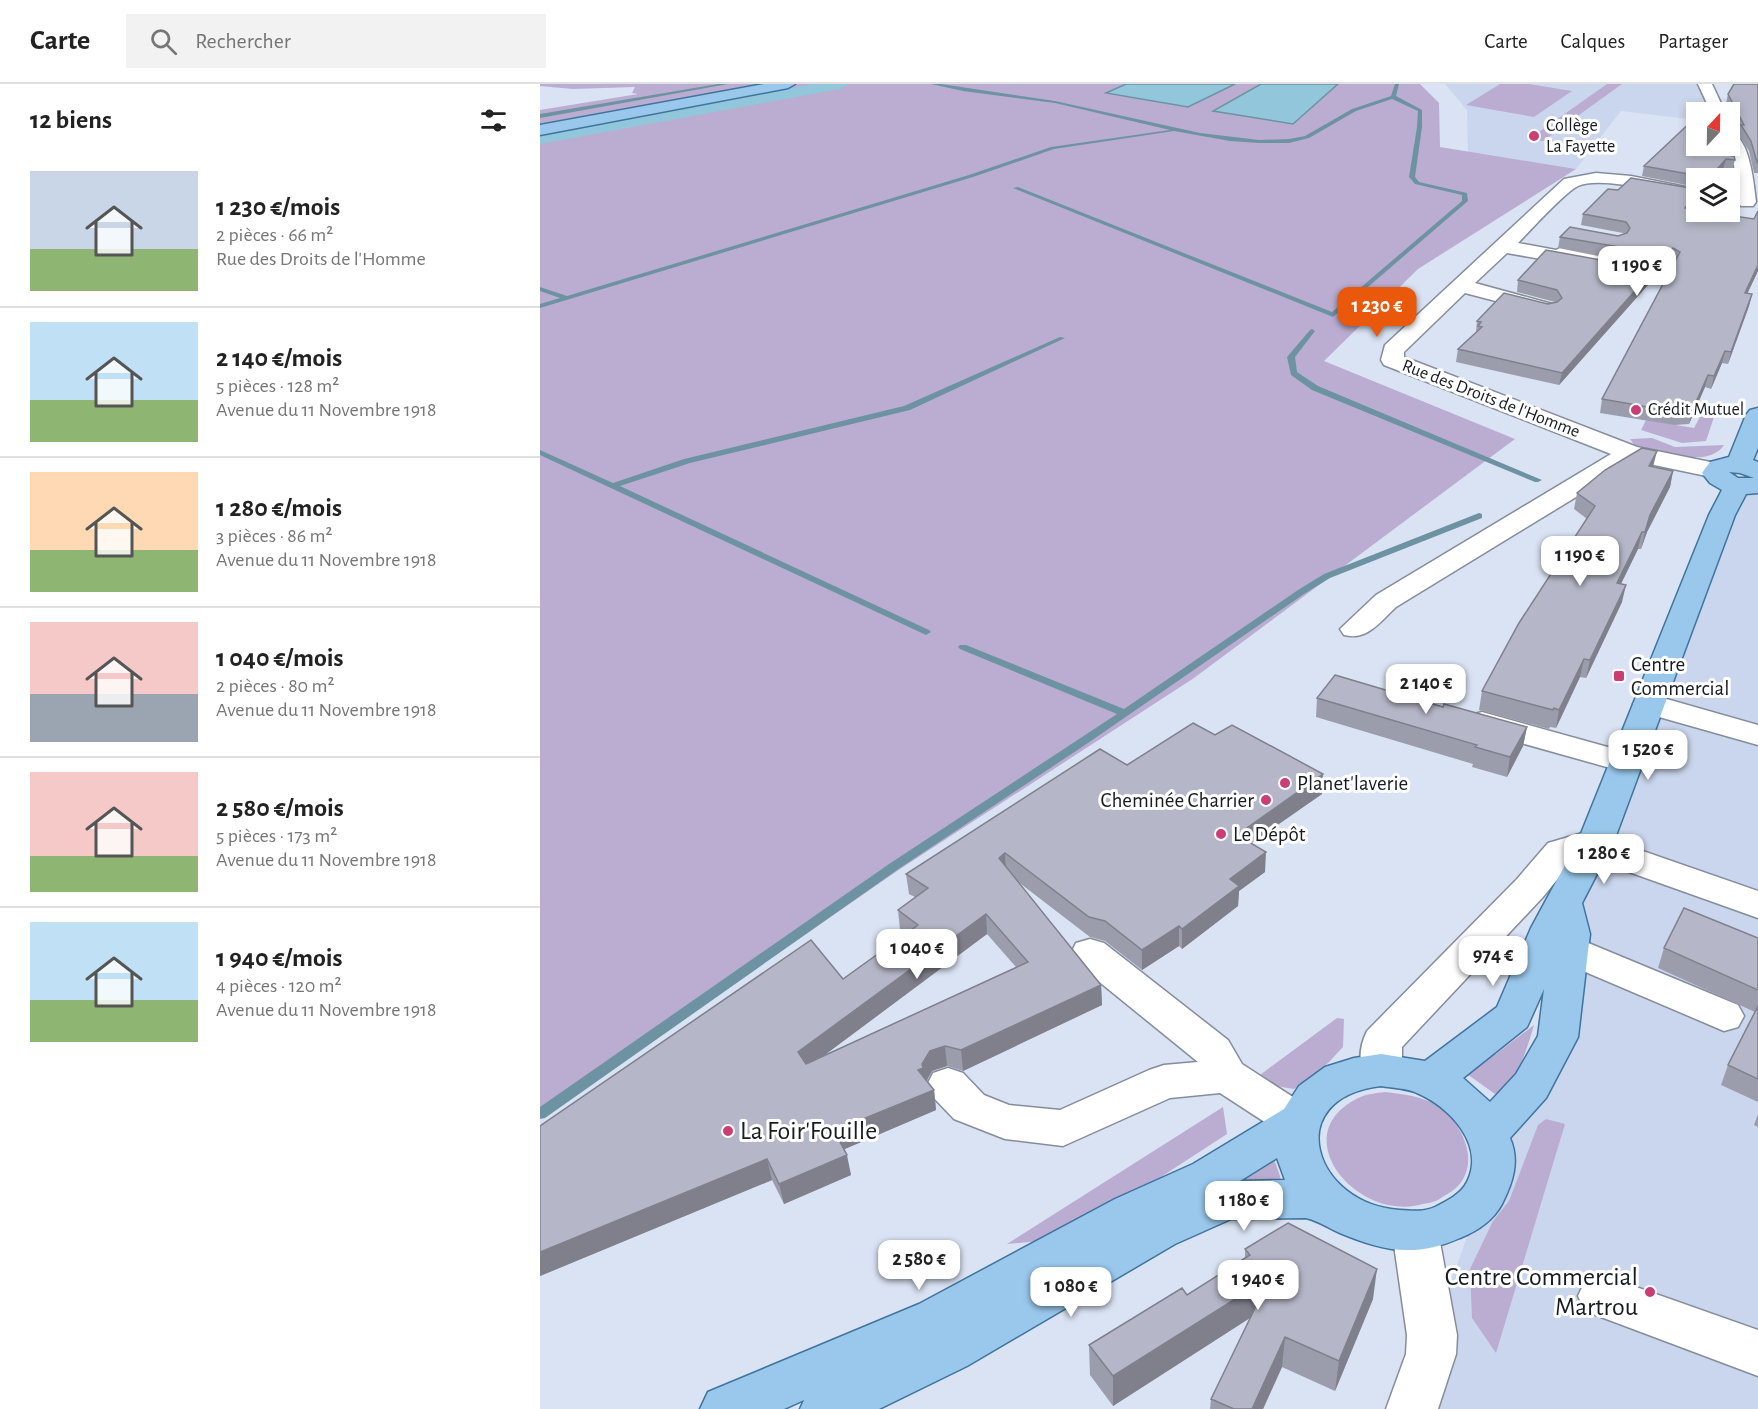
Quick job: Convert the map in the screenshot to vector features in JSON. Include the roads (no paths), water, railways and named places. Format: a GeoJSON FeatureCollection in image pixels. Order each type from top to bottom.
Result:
{"type":"FeatureCollection","features":[{"type":"Feature","properties":{"kind":"main road"},"geometry":{"type":"LineString","coordinates":[[540,128],[788,84]]}},
{"type":"Feature","properties":{"kind":"main road"},"geometry":{"type":"LineString","coordinates":[[1431,1080],[1513,1016],[1550,928],[1595,844],[1722,515],[1742,475],[1758,415]]}},
{"type":"Feature","properties":{"kind":"main road"},"geometry":{"type":"LineString","coordinates":[[1488,1133],[1531,1086],[1558,1037],[1571,934],[1563,903]]}},
{"type":"Feature","properties":{"kind":"main road"},"geometry":{"type":"LineString","coordinates":[[826,1409],[950,1350],[1160,1230],[1228,1200],[1306,1199],[1327,1203],[1354,1219],[1384,1229],[1415,1231],[1447,1224],[1473,1208],[1489,1186],[1495,1160],[1488,1133],[1468,1106],[1455,1094],[1431,1080],[1407,1073],[1381,1070],[1353,1074],[1329,1084],[1310,1101],[1298,1122],[1297,1150],[1306,1177],[1327,1203]]}},
{"type":"Feature","properties":{"kind":"main road"},"geometry":{"type":"LineString","coordinates":[[726,1409],[936,1320],[1131,1213],[1209,1177],[1298,1122]]}},
{"type":"Feature","properties":{"kind":"street"},"geometry":{"type":"LineString","coordinates":[[1705,84],[1713,102]]}},
{"type":"Feature","properties":{"kind":"street"},"geometry":{"type":"LineString","coordinates":[[1731,156],[1745,202]]}},
{"type":"Feature","properties":{"kind":"street","name":"Rue des Droits de l'Homme"},"geometry":{"type":"LineString","coordinates":[[1686,192],[1602,178],[1580,177],[1570,183],[1393,350],[1392,360],[1631,453],[1742,475]]}},
{"type":"Feature","properties":{"kind":"street"},"geometry":{"type":"LineString","coordinates":[[1527,223],[1549,227]]}},
{"type":"Feature","properties":{"kind":"street"},"geometry":{"type":"LineString","coordinates":[[1505,244],[1616,264]]}},
{"type":"Feature","properties":{"kind":"street"},"geometry":{"type":"LineString","coordinates":[[1461,285],[1547,308]]}},
{"type":"Feature","properties":{"kind":"street"},"geometry":{"type":"LineString","coordinates":[[1355,630],[1386,601],[1631,453]]}},
{"type":"Feature","properties":{"kind":"street"},"geometry":{"type":"LineString","coordinates":[[1649,704],[1758,735]]}},
{"type":"Feature","properties":{"kind":"street"},"geometry":{"type":"LineString","coordinates":[[1455,715],[1628,763]]}},
{"type":"Feature","properties":{"kind":"street"},"geometry":{"type":"LineString","coordinates":[[1381,1070],[1382,1042],[1530,888],[1561,851],[1595,844],[1758,905]]}},
{"type":"Feature","properties":{"kind":"street"},"geometry":{"type":"LineString","coordinates":[[1569,949],[1724,1016]]}},
{"type":"Feature","properties":{"kind":"street"},"geometry":{"type":"LineString","coordinates":[[1090,953],[1213,1051],[1227,1076],[1298,1122]]}},
{"type":"Feature","properties":{"kind":"street"},"geometry":{"type":"LineString","coordinates":[[948,1085],[969,1107],[1005,1122],[1063,1128],[1164,1082],[1227,1076]]}},
{"type":"Feature","properties":{"kind":"street"},"geometry":{"type":"LineString","coordinates":[[1412,1409],[1431,1354],[1432,1335],[1415,1231]]}},
{"type":"Feature","properties":{"kind":"street"},"geometry":{"type":"LineString","coordinates":[[1602,1296],[1758,1353]]}},
{"type":"Feature","properties":{"kind":"waterway"},"geometry":{"type":"LineString","coordinates":[[540,116],[726,84]]}},
{"type":"Feature","properties":{"kind":"waterway"},"geometry":{"type":"LineString","coordinates":[[540,139],[840,84]]}},
{"type":"Feature","properties":{"kind":"waterway"},"geometry":{"type":"LineString","coordinates":[[933,84],[1055,102],[1200,135],[1259,142],[1289,141],[1307,137],[1354,110],[1393,97]]}},
{"type":"Feature","properties":{"kind":"waterway"},"geometry":{"type":"LineString","coordinates":[[1393,97],[1397,84]]}},
{"type":"Feature","properties":{"kind":"waterway"},"geometry":{"type":"LineString","coordinates":[[1016,188],[1333,315],[1465,201],[1465,194],[1417,183],[1412,177],[1420,110],[1393,97]]}},
{"type":"Feature","properties":{"kind":"waterway"},"geometry":{"type":"LineString","coordinates":[[567,298],[971,176],[1053,148],[1172,131]]}},
{"type":"Feature","properties":{"kind":"waterway"},"geometry":{"type":"LineString","coordinates":[[540,289],[567,298]]}},
{"type":"Feature","properties":{"kind":"waterway"},"geometry":{"type":"LineString","coordinates":[[540,306],[567,298]]}},
{"type":"Feature","properties":{"kind":"waterway"},"geometry":{"type":"LineString","coordinates":[[1312,331],[1291,357],[1294,373],[1315,388],[1538,480]]}},
{"type":"Feature","properties":{"kind":"waterway"},"geometry":{"type":"LineString","coordinates":[[613,486],[687,461],[907,408],[1062,338]]}},
{"type":"Feature","properties":{"kind":"waterway"},"geometry":{"type":"LineString","coordinates":[[540,452],[613,486]]}},
{"type":"Feature","properties":{"kind":"waterway"},"geometry":{"type":"LineString","coordinates":[[613,486],[926,632]]}},
{"type":"Feature","properties":{"kind":"waterway"},"geometry":{"type":"LineString","coordinates":[[540,1114],[893,867],[1084,741],[1301,592],[1327,576],[1479,516]]}},
{"type":"Feature","properties":{"kind":"waterway"},"geometry":{"type":"LineString","coordinates":[[963,647],[1124,713]]}},
{"type":"Feature","properties":{"kind":"place","name":"Collège La Fayette"},"geometry":{"type":"Point","coordinates":[1534,136]}},
{"type":"Feature","properties":{"kind":"place","name":"Crédit Mutuel"},"geometry":{"type":"Point","coordinates":[1636,410]}},
{"type":"Feature","properties":{"kind":"place","name":"Centre Commercial"},"geometry":{"type":"Point","coordinates":[1619,676]}},
{"type":"Feature","properties":{"kind":"place","name":"Planet'laverie"},"geometry":{"type":"Point","coordinates":[1285,783]}},
{"type":"Feature","properties":{"kind":"place","name":"Cheminée Charrier"},"geometry":{"type":"Point","coordinates":[1266,800]}},
{"type":"Feature","properties":{"kind":"place","name":"Le Dépôt"},"geometry":{"type":"Point","coordinates":[1221,834]}},
{"type":"Feature","properties":{"kind":"place","name":"La Foir'Fouille"},"geometry":{"type":"Point","coordinates":[728,1131]}},
{"type":"Feature","properties":{"kind":"place","name":"Centre Commercial Martrou"},"geometry":{"type":"Point","coordinates":[1650,1292]}}]}
